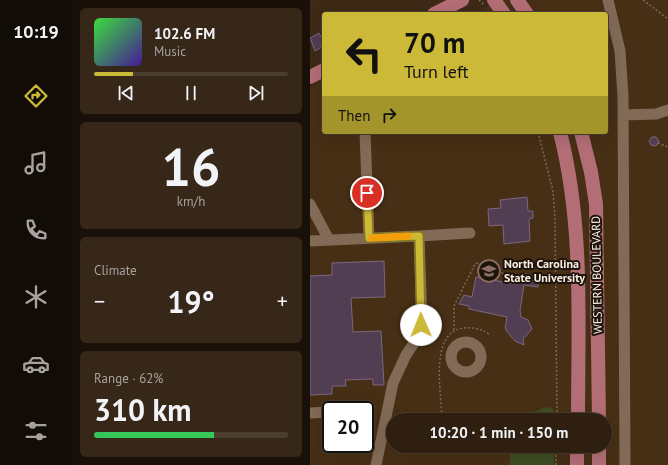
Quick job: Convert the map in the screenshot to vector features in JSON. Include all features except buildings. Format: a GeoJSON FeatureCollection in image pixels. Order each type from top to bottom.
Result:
{"type":"FeatureCollection","features":[{"type":"Feature","properties":{"kind":"main road"},"geometry":{"type":"LineString","coordinates":[[438,12],[462,0]]}},
{"type":"Feature","properties":{"kind":"main road"},"geometry":{"type":"LineString","coordinates":[[517,0],[526,12]]}},
{"type":"Feature","properties":{"kind":"main road"},"geometry":{"type":"LineString","coordinates":[[488,2],[501,12]]}},
{"type":"Feature","properties":{"kind":"main road","name":"WESTERN BOULEVARD"},"geometry":{"type":"LineString","coordinates":[[560,134],[567,160],[576,220],[578,413]]}},
{"type":"Feature","properties":{"kind":"main road","name":"WESTERN BOULEVARD"},"geometry":{"type":"LineString","coordinates":[[582,134],[591,172],[596,204],[599,413]]}},
{"type":"Feature","properties":{"kind":"main road"},"geometry":{"type":"LineString","coordinates":[[577,453],[577,465]]}},
{"type":"Feature","properties":{"kind":"main road"},"geometry":{"type":"LineString","coordinates":[[599,453],[599,465]]}},
{"type":"Feature","properties":{"kind":"street"},"geometry":{"type":"LineString","coordinates":[[608,0],[620,51],[623,115],[625,465]]}},
{"type":"Feature","properties":{"kind":"street"},"geometry":{"type":"LineString","coordinates":[[623,115],[656,114],[668,110]]}},
{"type":"Feature","properties":{"kind":"street"},"geometry":{"type":"LineString","coordinates":[[365,134],[369,238]]}},
{"type":"Feature","properties":{"kind":"street"},"geometry":{"type":"LineString","coordinates":[[310,204],[329,240]]}},
{"type":"Feature","properties":{"kind":"street"},"geometry":{"type":"LineString","coordinates":[[310,241],[470,233]]}},
{"type":"Feature","properties":{"kind":"street"},"geometry":{"type":"LineString","coordinates":[[376,465],[393,383],[406,355],[416,340],[421,325],[419,236]]}},
{"type":"Feature","properties":{"kind":"street"},"geometry":{"type":"LineString","coordinates":[[310,413],[322,412]]}},
{"type":"Feature","properties":{"kind":"path"},"geometry":{"type":"LineString","coordinates":[[479,0],[488,2]]}},
{"type":"Feature","properties":{"kind":"path"},"geometry":{"type":"LineString","coordinates":[[643,0],[668,19]]}},
{"type":"Feature","properties":{"kind":"path"},"geometry":{"type":"LineString","coordinates":[[539,134],[553,191],[555,218],[557,413]]}},
{"type":"Feature","properties":{"kind":"path"},"geometry":{"type":"LineString","coordinates":[[658,143],[668,147]]}},
{"type":"Feature","properties":{"kind":"path"},"geometry":{"type":"LineString","coordinates":[[442,413],[440,353],[447,338],[454,330],[454,306],[475,264],[478,263],[495,272],[513,275]]}},
{"type":"Feature","properties":{"kind":"path"},"geometry":{"type":"LineString","coordinates":[[454,330],[476,328],[490,335]]}},
{"type":"Feature","properties":{"kind":"path"},"geometry":{"type":"LineString","coordinates":[[556,453],[556,465]]}},
{"type":"Feature","properties":{"kind":"shaded area","name":"North Carolina State University"},"geometry":{"type":"Polygon","coordinates":[[[499,0],[668,0],[668,465],[310,465],[310,87],[322,81],[322,134],[608,134],[608,12],[477,12],[499,0]]]}},
{"type":"Feature","properties":{"kind":"green space"},"geometry":{"type":"Polygon","coordinates":[[[546,407],[552,408],[554,411],[554,413],[531,413],[546,407]]]}},
{"type":"Feature","properties":{"kind":"green space"},"geometry":{"type":"Polygon","coordinates":[[[510,453],[554,453],[554,465],[510,465],[510,453]]]}},
{"type":"Feature","properties":{"kind":"slow traffic"},"geometry":{"type":"LineString","coordinates":[[372,238],[408,236]]}},
{"type":"Feature","properties":{"kind":"place","name":"North Carolina State University"},"geometry":{"type":"Point","coordinates":[489,271]}},
{"type":"Feature","properties":{"kind":"route"},"geometry":{"type":"LineString","coordinates":[[367,193],[369,238],[419,236],[421,325]]}}]}
